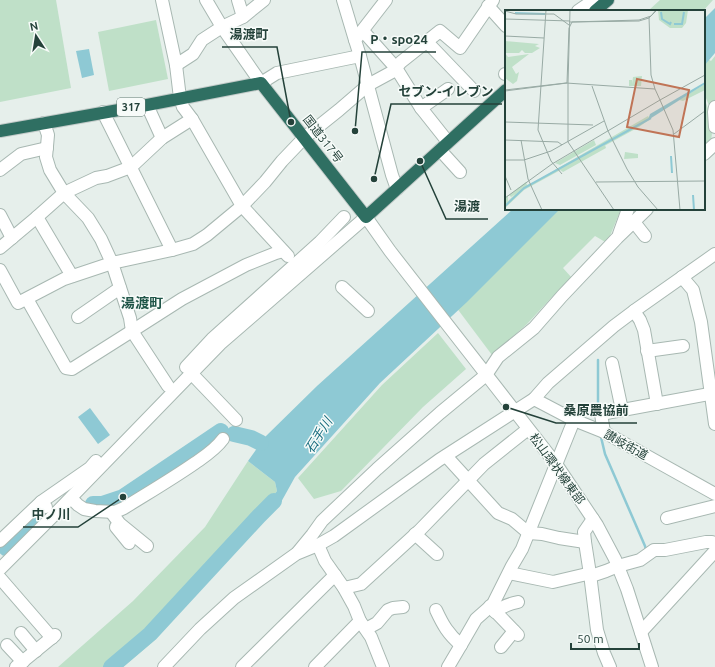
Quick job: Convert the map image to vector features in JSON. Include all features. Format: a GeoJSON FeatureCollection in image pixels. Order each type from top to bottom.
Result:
{"type":"FeatureCollection","features":[{"type":"Feature","properties":{"kind":"highway","name":"317"},"geometry":{"type":"LineString","coordinates":[[0,131],[262,83]]}},
{"type":"Feature","properties":{"kind":"highway","name":"国道317号"},"geometry":{"type":"LineString","coordinates":[[262,83],[366,217]]}},
{"type":"Feature","properties":{"kind":"highway"},"geometry":{"type":"LineString","coordinates":[[366,217],[505,91]]}},
{"type":"Feature","properties":{"kind":"street"},"geometry":{"type":"LineString","coordinates":[[162,0],[176,65],[180,98],[183,107],[192,119],[242,206],[295,263]]}},
{"type":"Feature","properties":{"kind":"street"},"geometry":{"type":"LineString","coordinates":[[206,0],[222,27],[262,83],[277,73],[360,56]]}},
{"type":"Feature","properties":{"kind":"street"},"geometry":{"type":"LineString","coordinates":[[238,0],[243,17]]}},
{"type":"Feature","properties":{"kind":"street"},"geometry":{"type":"LineString","coordinates":[[176,65],[193,54],[202,40],[222,27],[243,17],[264,0]]}},
{"type":"Feature","properties":{"kind":"street"},"geometry":{"type":"LineString","coordinates":[[343,0],[397,189]]}},
{"type":"Feature","properties":{"kind":"street"},"geometry":{"type":"LineString","coordinates":[[355,40],[386,0]]}},
{"type":"Feature","properties":{"kind":"street"},"geometry":{"type":"LineString","coordinates":[[572,10],[581,0]]}},
{"type":"Feature","properties":{"kind":"street"},"geometry":{"type":"LineString","coordinates":[[579,10],[591,2],[600,3]]}},
{"type":"Feature","properties":{"kind":"street"},"geometry":{"type":"LineString","coordinates":[[0,270],[18,303],[72,276],[112,263],[172,250],[192,244],[206,235],[242,206],[304,138],[368,85],[392,72],[401,62],[440,31],[460,48],[488,3],[505,25]]}},
{"type":"Feature","properties":{"kind":"street"},"geometry":{"type":"LineString","coordinates":[[363,31],[396,68],[460,172]]}},
{"type":"Feature","properties":{"kind":"street"},"geometry":{"type":"LineString","coordinates":[[427,42],[474,91]]}},
{"type":"Feature","properties":{"kind":"street"},"geometry":{"type":"LineString","coordinates":[[421,108],[448,89]]}},
{"type":"Feature","properties":{"kind":"street"},"geometry":{"type":"LineString","coordinates":[[147,105],[162,138]]}},
{"type":"Feature","properties":{"kind":"street"},"geometry":{"type":"LineString","coordinates":[[715,107],[715,127]]}},
{"type":"Feature","properties":{"kind":"street"},"geometry":{"type":"LineString","coordinates":[[103,112],[172,250]]}},
{"type":"Feature","properties":{"kind":"street"},"geometry":{"type":"LineString","coordinates":[[0,248],[37,218],[64,193],[96,178],[107,176],[131,166],[162,138],[192,119]]}},
{"type":"Feature","properties":{"kind":"street"},"geometry":{"type":"LineString","coordinates":[[44,123],[48,135],[46,158],[50,170],[64,193],[88,218],[101,239],[112,263],[130,318],[132,332],[168,386]]}},
{"type":"Feature","properties":{"kind":"street"},"geometry":{"type":"LineString","coordinates":[[705,153],[715,144]]}},
{"type":"Feature","properties":{"kind":"street"},"geometry":{"type":"LineString","coordinates":[[0,170],[21,154],[47,148]]}},
{"type":"Feature","properties":{"kind":"street"},"geometry":{"type":"LineString","coordinates":[[617,238],[628,210]]}},
{"type":"Feature","properties":{"kind":"street"},"geometry":{"type":"LineString","coordinates":[[296,554],[322,521],[440,413],[486,375],[498,357],[534,328],[617,238],[646,210]]}},
{"type":"Feature","properties":{"kind":"street"},"geometry":{"type":"LineString","coordinates":[[0,215],[12,238]]}},
{"type":"Feature","properties":{"kind":"street"},"geometry":{"type":"LineString","coordinates":[[0,540],[41,502],[90,468],[212,339],[320,242],[344,217]]}},
{"type":"Feature","properties":{"kind":"street"},"geometry":{"type":"LineString","coordinates":[[0,569],[220,344],[366,217]]}},
{"type":"Feature","properties":{"kind":"street","name":"松山環状線東部"},"geometry":{"type":"LineString","coordinates":[[366,217],[390,251],[556,464],[593,519],[605,539],[627,588],[652,667]]}},
{"type":"Feature","properties":{"kind":"street"},"geometry":{"type":"LineString","coordinates":[[37,218],[72,276]]}},
{"type":"Feature","properties":{"kind":"street"},"geometry":{"type":"LineString","coordinates":[[634,222],[645,236]]}},
{"type":"Feature","properties":{"kind":"street"},"geometry":{"type":"LineString","coordinates":[[27,299],[66,368],[72,369],[182,299],[246,266],[283,251]]}},
{"type":"Feature","properties":{"kind":"street"},"geometry":{"type":"LineString","coordinates":[[164,667],[200,629],[234,598],[296,554],[318,545],[334,536],[446,456],[534,399],[548,383],[614,326],[715,254]]}},
{"type":"Feature","properties":{"kind":"street"},"geometry":{"type":"LineString","coordinates":[[682,277],[693,290],[701,322],[713,394],[715,424]]}},
{"type":"Feature","properties":{"kind":"street"},"geometry":{"type":"LineString","coordinates":[[342,287],[368,311]]}},
{"type":"Feature","properties":{"kind":"street"},"geometry":{"type":"LineString","coordinates":[[78,317],[120,288]]}},
{"type":"Feature","properties":{"kind":"street"},"geometry":{"type":"LineString","coordinates":[[634,311],[644,330],[656,404]]}},
{"type":"Feature","properties":{"kind":"street"},"geometry":{"type":"LineString","coordinates":[[647,351],[683,346]]}},
{"type":"Feature","properties":{"kind":"street"},"geometry":{"type":"LineString","coordinates":[[612,363],[622,410]]}},
{"type":"Feature","properties":{"kind":"street"},"geometry":{"type":"LineString","coordinates":[[191,373],[236,420]]}},
{"type":"Feature","properties":{"kind":"street"},"geometry":{"type":"LineString","coordinates":[[604,432],[601,414],[713,394]]}},
{"type":"Feature","properties":{"kind":"street","name":"讃岐街道"},"geometry":{"type":"LineString","coordinates":[[534,399],[574,420],[604,432],[715,494]]}},
{"type":"Feature","properties":{"kind":"street"},"geometry":{"type":"LineString","coordinates":[[501,648],[516,633],[493,609],[493,604],[522,549],[574,420]]}},
{"type":"Feature","properties":{"kind":"street"},"geometry":{"type":"LineString","coordinates":[[344,588],[362,584],[415,534],[484,464],[528,429]]}},
{"type":"Feature","properties":{"kind":"street"},"geometry":{"type":"LineString","coordinates":[[71,498],[84,509],[115,512],[183,472],[211,452],[223,440]]}},
{"type":"Feature","properties":{"kind":"street"},"geometry":{"type":"LineString","coordinates":[[446,456],[498,513],[512,519],[529,533],[585,542]]}},
{"type":"Feature","properties":{"kind":"street"},"geometry":{"type":"LineString","coordinates":[[41,502],[54,515]]}},
{"type":"Feature","properties":{"kind":"street"},"geometry":{"type":"LineString","coordinates":[[667,518],[715,506]]}},
{"type":"Feature","properties":{"kind":"street"},"geometry":{"type":"LineString","coordinates":[[107,512],[129,543]]}},
{"type":"Feature","properties":{"kind":"street"},"geometry":{"type":"LineString","coordinates":[[107,512],[147,546]]}},
{"type":"Feature","properties":{"kind":"street"},"geometry":{"type":"LineString","coordinates":[[593,519],[584,532],[585,542],[598,630],[604,653],[610,667]]}},
{"type":"Feature","properties":{"kind":"street"},"geometry":{"type":"LineString","coordinates":[[415,534],[437,554]]}},
{"type":"Feature","properties":{"kind":"street"},"geometry":{"type":"LineString","coordinates":[[509,573],[553,582],[587,574],[594,575],[640,560],[654,550],[665,550],[706,542],[712,542],[715,544]]}},
{"type":"Feature","properties":{"kind":"street"},"geometry":{"type":"LineString","coordinates":[[318,545],[325,561],[344,588],[363,625],[371,637],[383,667]]}},
{"type":"Feature","properties":{"kind":"street"},"geometry":{"type":"LineString","coordinates":[[641,632],[715,551]]}},
{"type":"Feature","properties":{"kind":"street"},"geometry":{"type":"LineString","coordinates":[[242,667],[335,575]]}},
{"type":"Feature","properties":{"kind":"street"},"geometry":{"type":"LineString","coordinates":[[0,578],[53,637],[19,664],[6,644]]}},
{"type":"Feature","properties":{"kind":"street"},"geometry":{"type":"LineString","coordinates":[[448,667],[476,619],[493,609],[518,602]]}},
{"type":"Feature","properties":{"kind":"street"},"geometry":{"type":"LineString","coordinates":[[316,667],[363,625],[377,623],[388,610],[403,607]]}},
{"type":"Feature","properties":{"kind":"street"},"geometry":{"type":"LineString","coordinates":[[436,610],[444,627],[461,645]]}},
{"type":"Feature","properties":{"kind":"street"},"geometry":{"type":"LineString","coordinates":[[21,633],[36,651]]}},
{"type":"Feature","properties":{"kind":"green space"},"geometry":{"type":"Polygon","coordinates":[[[0,0],[56,0],[71,88],[0,102],[0,0]]]}},
{"type":"Feature","properties":{"kind":"green space"},"geometry":{"type":"Polygon","coordinates":[[[660,0],[713,0],[704,10],[649,10],[660,0]]]}},
{"type":"Feature","properties":{"kind":"green space"},"geometry":{"type":"Polygon","coordinates":[[[156,20],[168,79],[109,91],[98,32],[156,20]]]}},
{"type":"Feature","properties":{"kind":"green space"},"geometry":{"type":"Polygon","coordinates":[[[715,56],[715,121],[705,96],[705,58],[711,61],[715,56]]]}},
{"type":"Feature","properties":{"kind":"green space"},"geometry":{"type":"Polygon","coordinates":[[[705,101],[712,127],[710,144],[705,150],[705,101]]]}},
{"type":"Feature","properties":{"kind":"green space"},"geometry":{"type":"Polygon","coordinates":[[[548,210],[621,210],[607,243],[595,236],[563,268],[572,278],[527,324],[492,355],[453,303],[548,210]]]}},
{"type":"Feature","properties":{"kind":"green space"},"geometry":{"type":"Polygon","coordinates":[[[438,333],[466,369],[423,407],[341,491],[314,499],[298,478],[382,385],[438,333]]]}},
{"type":"Feature","properties":{"kind":"green space"},"geometry":{"type":"Polygon","coordinates":[[[248,461],[275,482],[277,491],[260,515],[280,504],[210,578],[155,640],[123,667],[58,667],[133,601],[205,527],[248,461]]]}},
{"type":"Feature","properties":{"kind":"water"},"geometry":{"type":"Polygon","coordinates":[[[715,8],[715,53],[705,65],[705,18],[715,8]]]}},
{"type":"Feature","properties":{"kind":"water"},"geometry":{"type":"Polygon","coordinates":[[[89,49],[94,75],[82,78],[76,51],[89,49]]]}},
{"type":"Feature","properties":{"kind":"water"},"geometry":{"type":"Polygon","coordinates":[[[512,210],[559,210],[467,302],[380,383],[295,477],[280,504],[259,516],[277,491],[275,482],[248,461],[265,437],[317,386],[512,210]]]}},
{"type":"Feature","properties":{"kind":"water"},"geometry":{"type":"Polygon","coordinates":[[[90,408],[110,435],[98,444],[78,417],[90,408]]]}},
{"type":"Feature","properties":{"kind":"waterway"},"geometry":{"type":"LineString","coordinates":[[598,360],[598,411]]}},
{"type":"Feature","properties":{"kind":"waterway"},"geometry":{"type":"LineString","coordinates":[[93,504],[102,504],[123,497],[221,431]]}},
{"type":"Feature","properties":{"kind":"waterway"},"geometry":{"type":"LineString","coordinates":[[234,434],[251,438],[261,443]]}},
{"type":"Feature","properties":{"kind":"waterway"},"geometry":{"type":"LineString","coordinates":[[601,437],[605,454],[645,546],[645,551]]}},
{"type":"Feature","properties":{"kind":"waterway","name":"石手川"},"geometry":{"type":"LineString","coordinates":[[111,667],[150,634],[274,501]]}},
{"type":"Feature","properties":{"kind":"waterway"},"geometry":{"type":"LineString","coordinates":[[6,548],[40,517]]}},
{"type":"Feature","properties":{"kind":"place","name":"湯渡町"},"geometry":{"type":"Point","coordinates":[291,122]}},
{"type":"Feature","properties":{"kind":"place","name":"P・spo24"},"geometry":{"type":"Point","coordinates":[355,131]}},
{"type":"Feature","properties":{"kind":"place","name":"湯渡"},"geometry":{"type":"Point","coordinates":[420,161]}},
{"type":"Feature","properties":{"kind":"place","name":"セブン-イレブン"},"geometry":{"type":"Point","coordinates":[374,179]}},
{"type":"Feature","properties":{"kind":"place","name":"桑原農協前"},"geometry":{"type":"Point","coordinates":[506,407]}},
{"type":"Feature","properties":{"kind":"place","name":"中ノ川"},"geometry":{"type":"Point","coordinates":[123,497]}},
{"type":"Feature","properties":{"kind":"district","name":"湯渡町"},"geometry":{"type":"Point","coordinates":[142,303]}}]}
